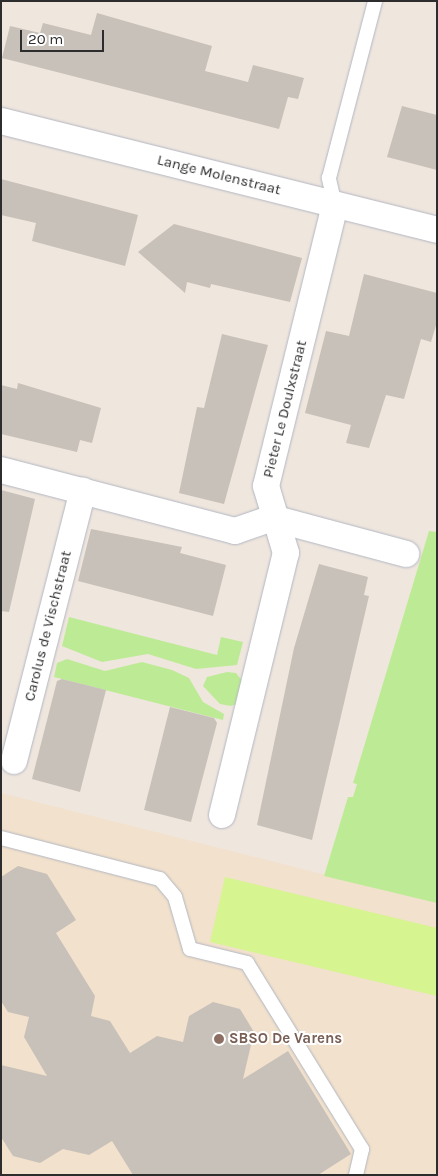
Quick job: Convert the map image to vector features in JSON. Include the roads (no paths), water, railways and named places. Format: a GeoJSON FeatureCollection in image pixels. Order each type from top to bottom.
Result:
{"type":"FeatureCollection","features":[{"type":"Feature","properties":{"kind":"street","name":"Lange Molenstraat"},"geometry":{"type":"LineString","coordinates":[[1,121],[437,230]]}},
{"type":"Feature","properties":{"kind":"street","name":"Pieter Le Doulxstraat"},"geometry":{"type":"LineString","coordinates":[[222,816],[286,553],[272,518],[266,486],[336,204]]}},
{"type":"Feature","properties":{"kind":"street"},"geometry":{"type":"LineString","coordinates":[[1,470],[235,531],[272,518],[406,554]]}},
{"type":"Feature","properties":{"kind":"street","name":"Carolus de Vischstraat"},"geometry":{"type":"LineString","coordinates":[[14,761],[83,491]]}},
{"type":"Feature","properties":{"kind":"lane"},"geometry":{"type":"LineString","coordinates":[[336,204],[330,178],[375,1]]}},
{"type":"Feature","properties":{"kind":"lane"},"geometry":{"type":"LineString","coordinates":[[1,838],[160,879],[175,897],[190,949],[247,963],[362,1149],[356,1175]]}},
{"type":"Feature","properties":{"kind":"place","name":"SBSO De Varens"},"geometry":{"type":"Point","coordinates":[219,1039]}}]}
